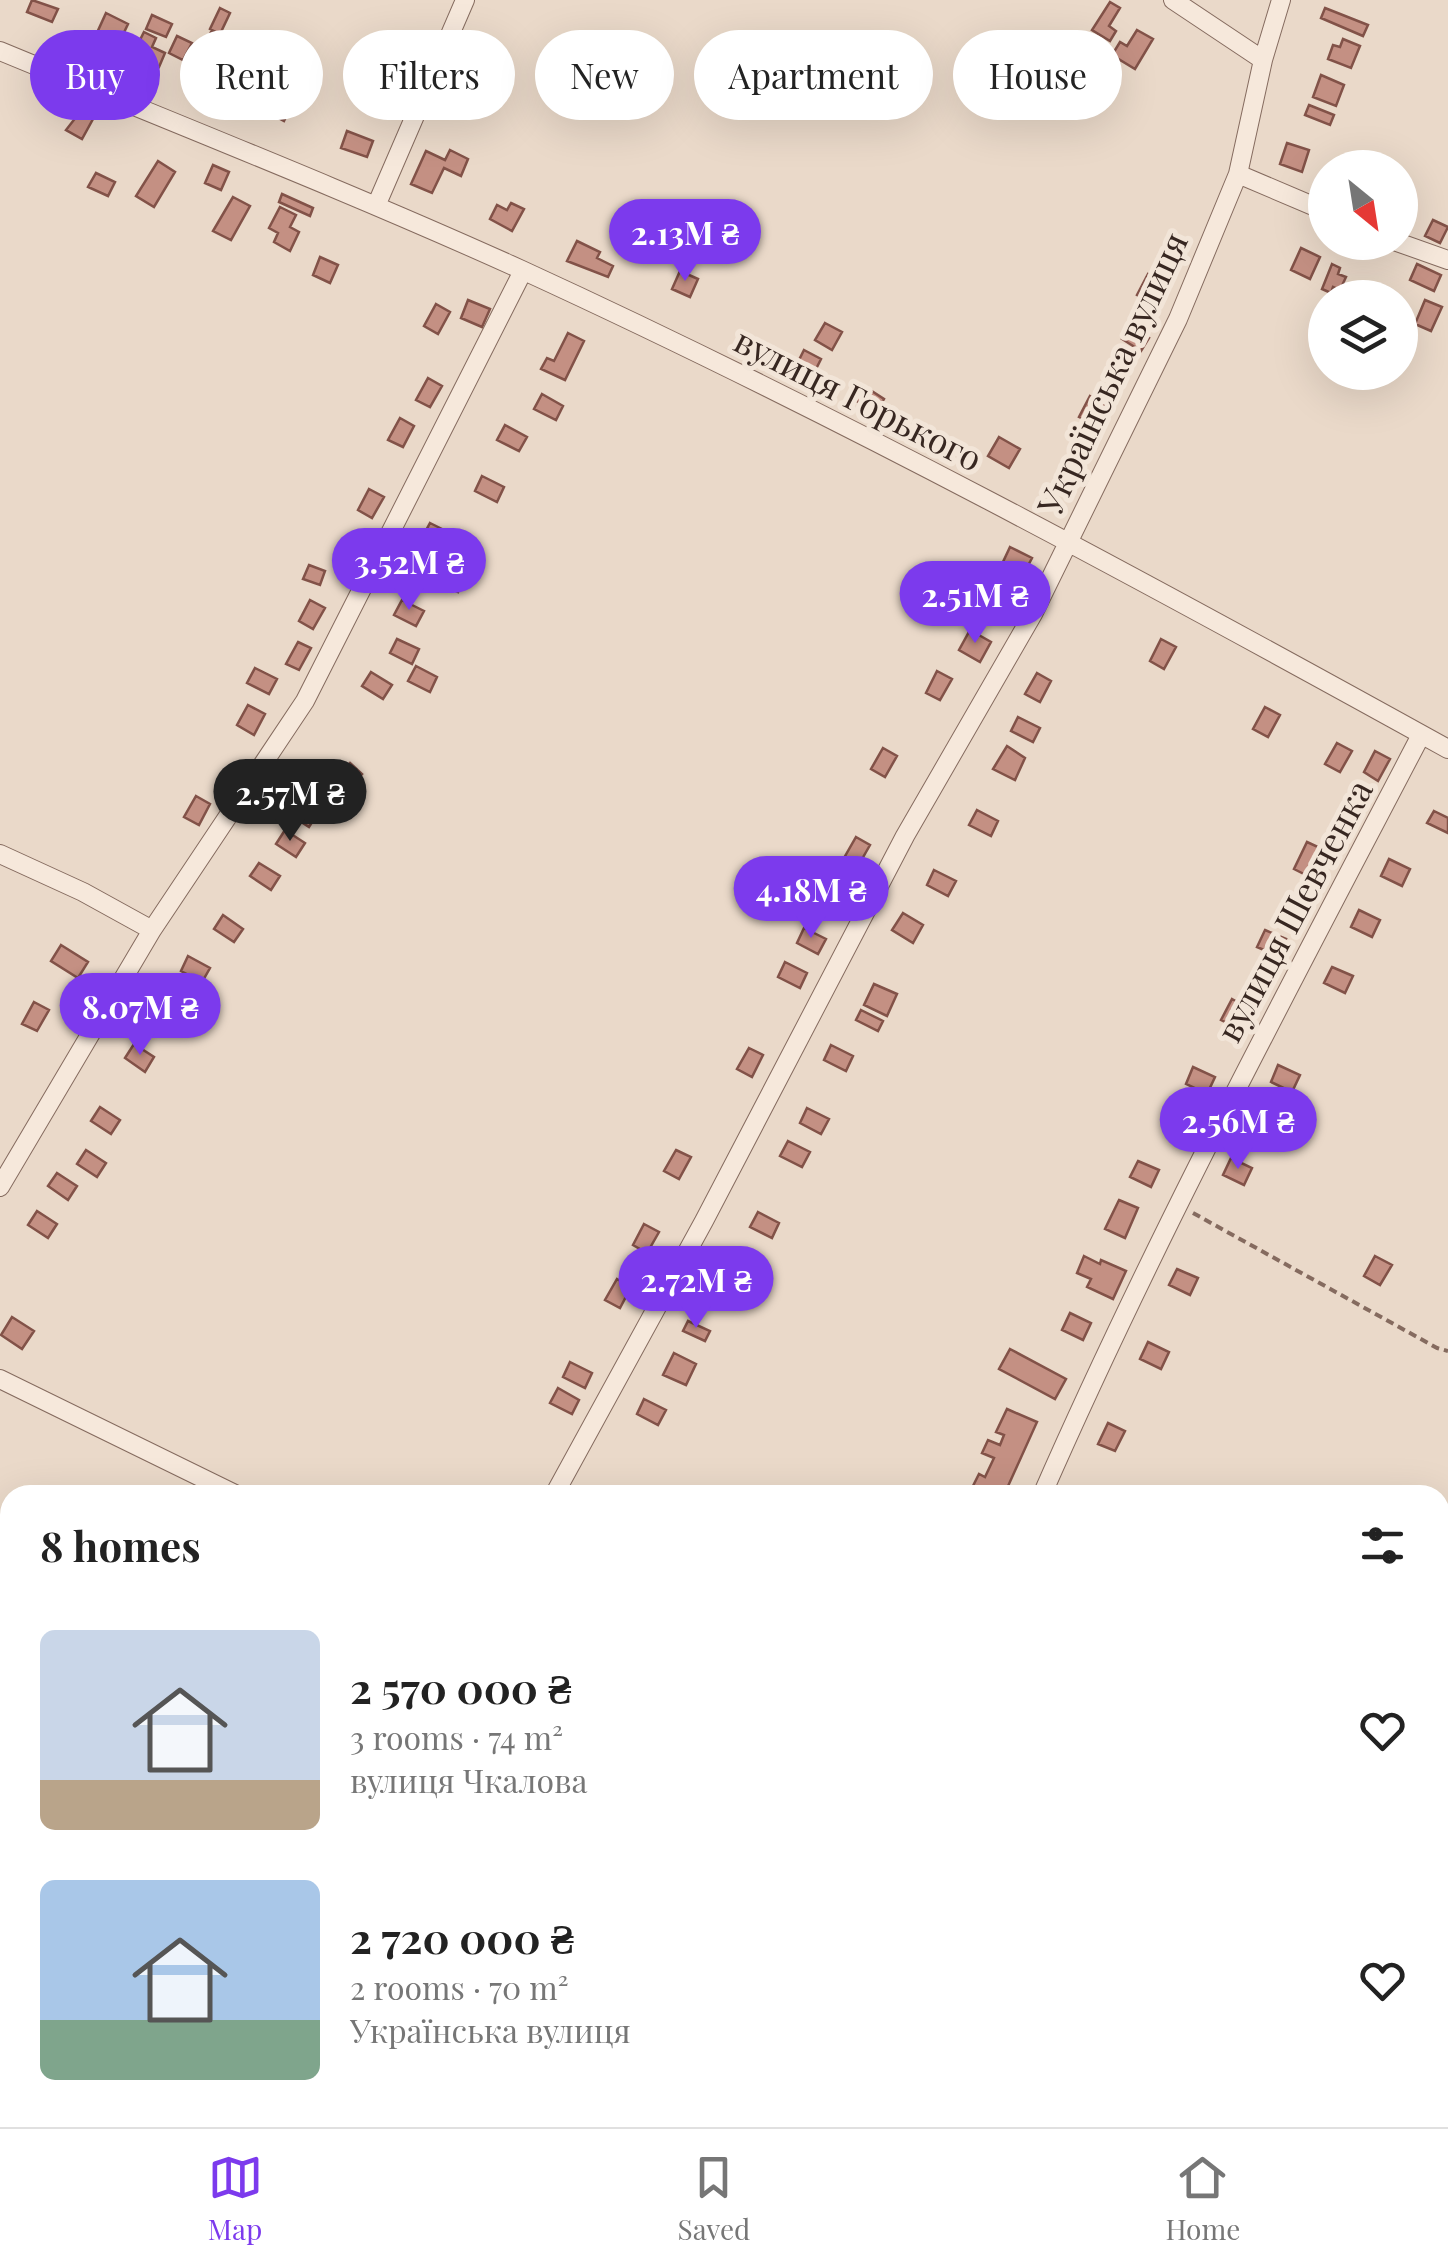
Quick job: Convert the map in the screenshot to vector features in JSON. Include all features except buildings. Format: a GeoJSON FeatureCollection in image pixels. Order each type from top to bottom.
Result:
{"type":"FeatureCollection","features":[{"type":"Feature","properties":{"kind":"street"},"geometry":{"type":"LineString","coordinates":[[376,206],[465,0]]}},
{"type":"Feature","properties":{"kind":"street"},"geometry":{"type":"LineString","coordinates":[[1173,0],[1263,60]]}},
{"type":"Feature","properties":{"kind":"street","name":"Українська вулиця"},"geometry":{"type":"LineString","coordinates":[[559,1485],[704,1221],[905,836],[1033,614],[1178,319],[1238,174],[1263,60],[1281,0]]}},
{"type":"Feature","properties":{"kind":"street","name":"вулиця Горького"},"geometry":{"type":"LineString","coordinates":[[0,51],[523,270],[795,401],[1068,540],[1443,747]]}},
{"type":"Feature","properties":{"kind":"street"},"geometry":{"type":"LineString","coordinates":[[1238,174],[1308,203]]}},
{"type":"Feature","properties":{"kind":"street"},"geometry":{"type":"LineString","coordinates":[[1418,249],[1448,260]]}},
{"type":"Feature","properties":{"kind":"street"},"geometry":{"type":"LineString","coordinates":[[0,1187],[152,930],[305,701],[523,270]]}},
{"type":"Feature","properties":{"kind":"street"},"geometry":{"type":"LineString","coordinates":[[1443,747],[1448,725]]}},
{"type":"Feature","properties":{"kind":"street","name":"вулиця Шевченка"},"geometry":{"type":"LineString","coordinates":[[1046,1485],[1179,1204],[1421,735]]}},
{"type":"Feature","properties":{"kind":"street"},"geometry":{"type":"LineString","coordinates":[[0,854],[83,892],[152,930]]}},
{"type":"Feature","properties":{"kind":"street"},"geometry":{"type":"LineString","coordinates":[[0,1379],[217,1485]]}},
{"type":"Feature","properties":{"kind":"path"},"geometry":{"type":"LineString","coordinates":[[1179,1204],[1448,1351]]}}]}
